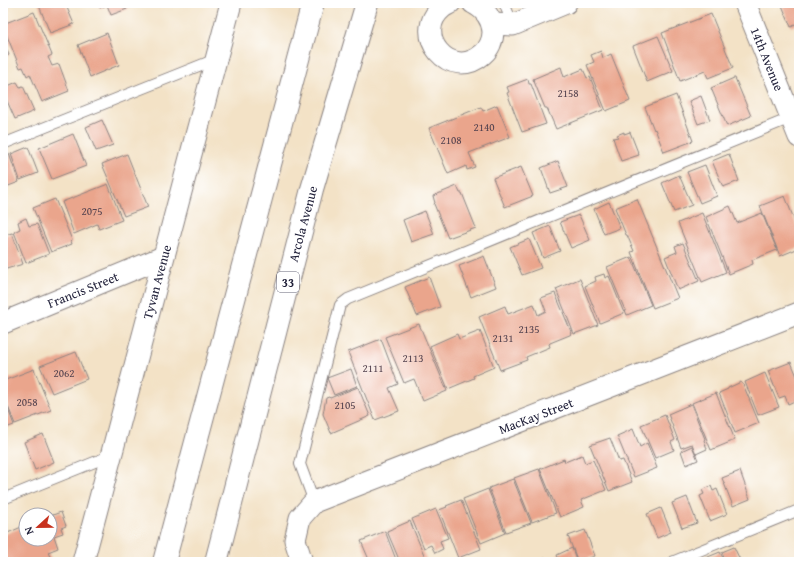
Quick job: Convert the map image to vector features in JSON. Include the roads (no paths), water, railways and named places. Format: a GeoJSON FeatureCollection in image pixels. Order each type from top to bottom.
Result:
{"type":"FeatureCollection","features":[{"type":"Feature","properties":{"kind":"main road"},"geometry":{"type":"LineString","coordinates":[[164,562],[313,3]]}},
{"type":"Feature","properties":{"kind":"main road","name":"Arcola Avenue"},"geometry":{"type":"LineString","coordinates":[[216,562],[312,189],[367,3]]}},
{"type":"Feature","properties":{"kind":"street","name":"Tyvan Avenue"},"geometry":{"type":"LineString","coordinates":[[83,562],[163,257],[218,58],[231,3]]}},
{"type":"Feature","properties":{"kind":"street"},"geometry":{"type":"LineString","coordinates":[[450,3],[442,8],[435,16],[431,26],[431,37],[435,47],[441,55],[449,60],[459,63],[468,62],[478,58],[486,52],[491,44],[493,34],[492,24],[488,14],[473,3]]}},
{"type":"Feature","properties":{"kind":"street"},"geometry":{"type":"LineString","coordinates":[[492,24],[513,24],[566,3]]}},
{"type":"Feature","properties":{"kind":"street","name":"14th Avenue"},"geometry":{"type":"LineString","coordinates":[[745,3],[795,117],[799,138]]}},
{"type":"Feature","properties":{"kind":"street","name":"Francis Street"},"geometry":{"type":"LineString","coordinates":[[3,324],[163,257]]}},
{"type":"Feature","properties":{"kind":"street","name":"MacKay Street"},"geometry":{"type":"LineString","coordinates":[[302,562],[295,540],[300,518],[314,502],[799,313]]}},
{"type":"Feature","properties":{"kind":"lane"},"geometry":{"type":"LineString","coordinates":[[504,3],[513,24]]}},
{"type":"Feature","properties":{"kind":"lane"},"geometry":{"type":"LineString","coordinates":[[3,144],[218,58]]}},
{"type":"Feature","properties":{"kind":"lane"},"geometry":{"type":"LineString","coordinates":[[314,502],[300,464],[340,305],[348,299],[795,117]]}},
{"type":"Feature","properties":{"kind":"lane"},"geometry":{"type":"LineString","coordinates":[[3,499],[112,455]]}},
{"type":"Feature","properties":{"kind":"lane"},"geometry":{"type":"LineString","coordinates":[[672,562],[799,510]]}}]}
